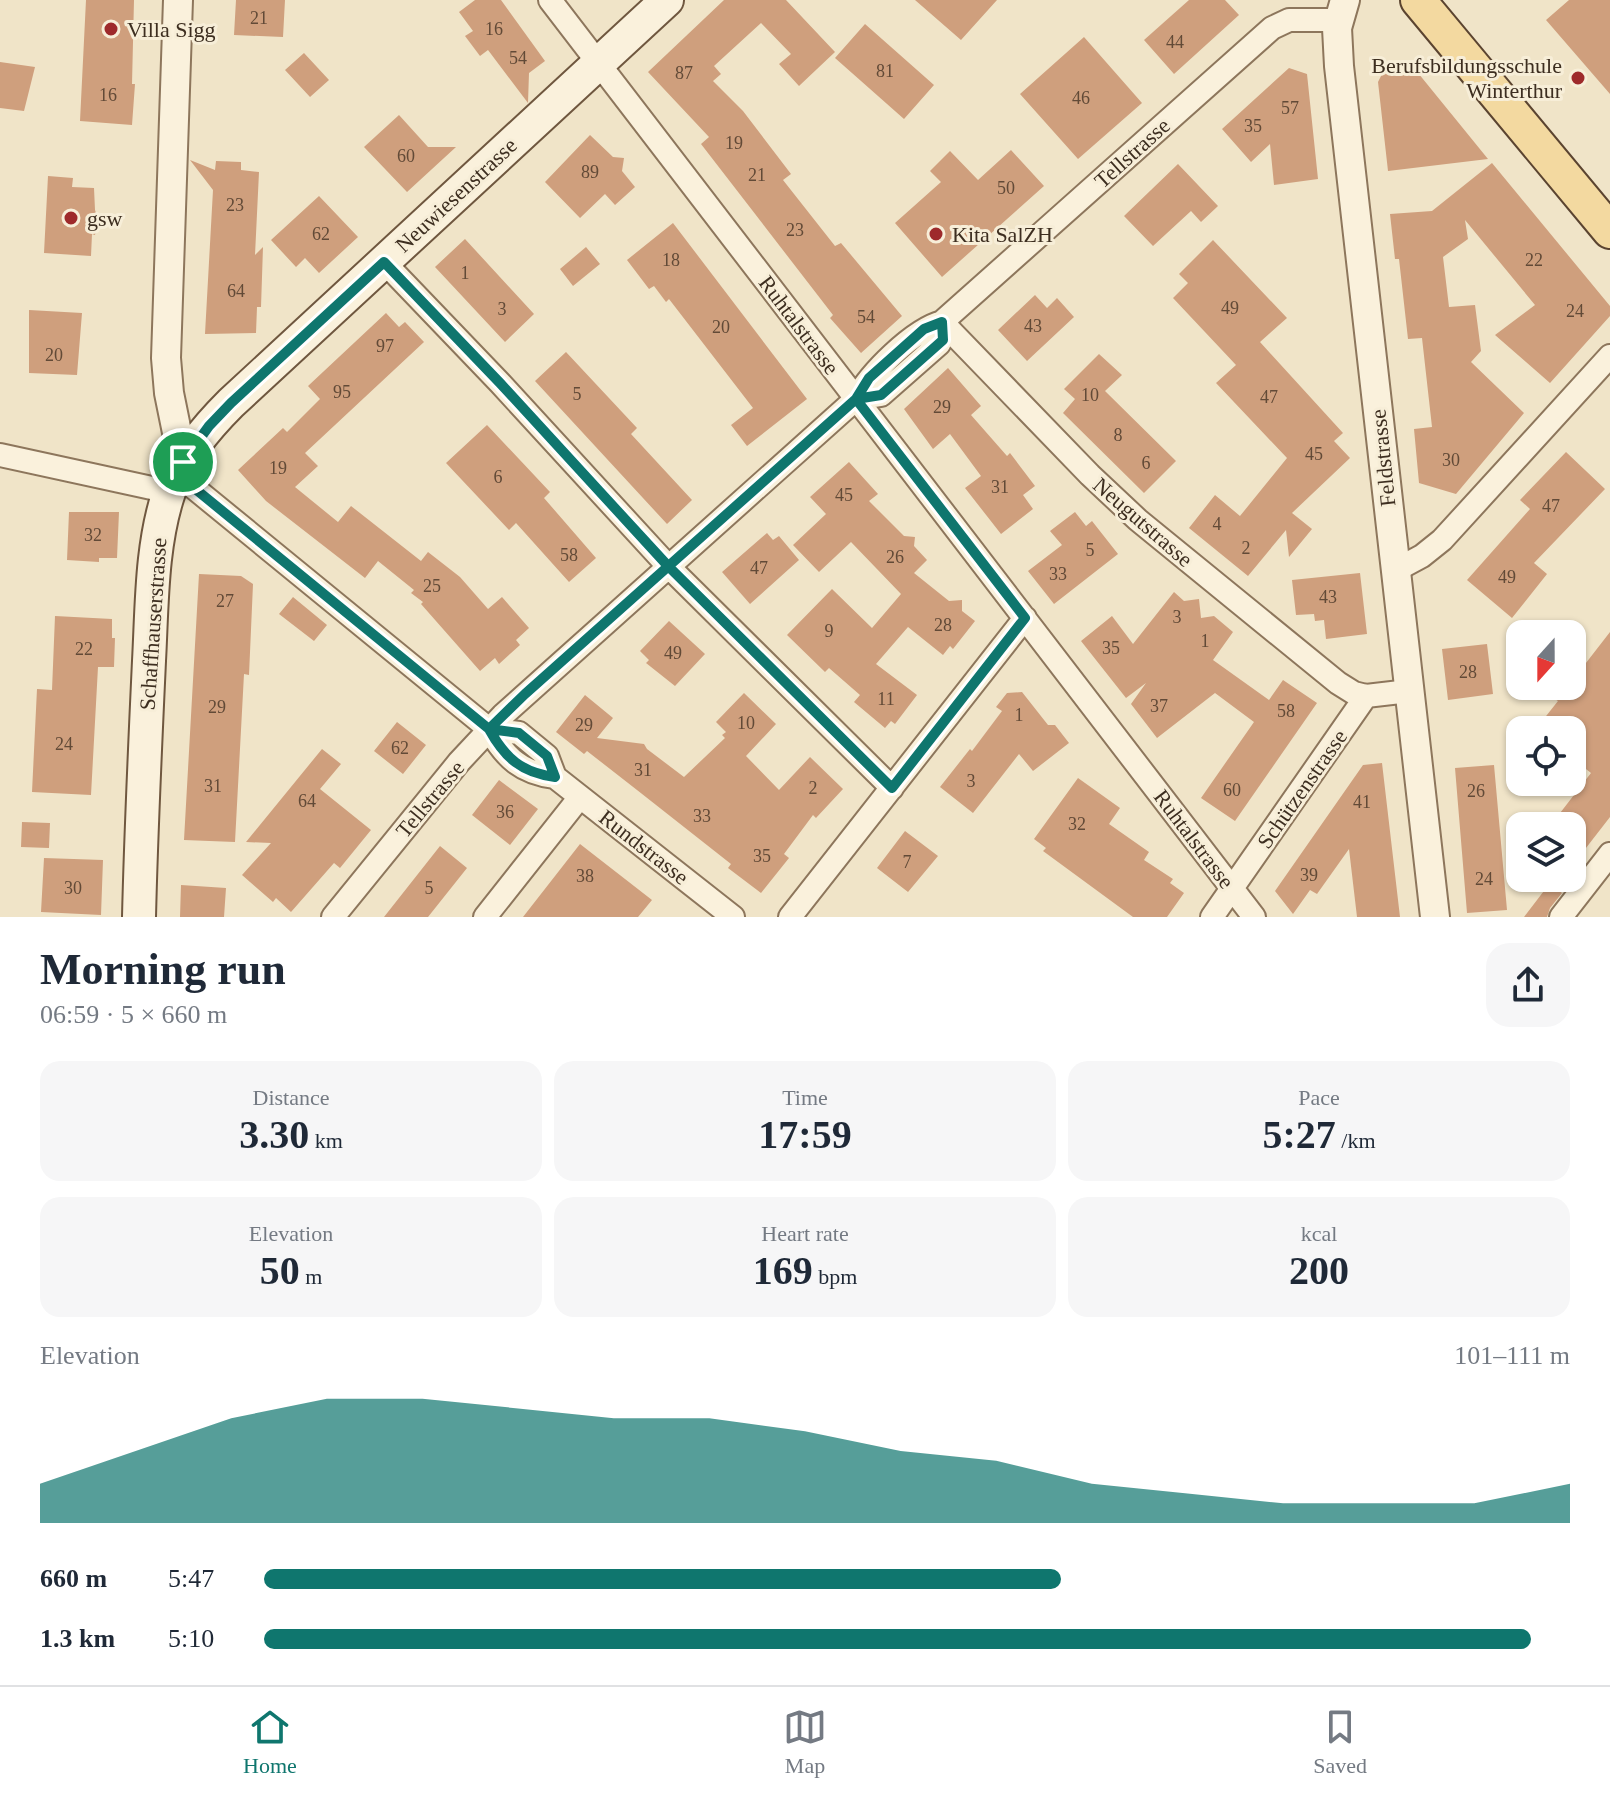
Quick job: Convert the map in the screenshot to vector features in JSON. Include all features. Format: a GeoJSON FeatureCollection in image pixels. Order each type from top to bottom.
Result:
{"type":"FeatureCollection","features":[{"type":"Feature","properties":{"kind":"main road","name":"Neuwiesenstrasse"},"geometry":{"type":"LineString","coordinates":[[177,476],[209,426],[231,403],[667,0]]}},
{"type":"Feature","properties":{"kind":"main road"},"geometry":{"type":"LineString","coordinates":[[1418,0],[1610,231]]}},
{"type":"Feature","properties":{"kind":"main road","name":"Schaffhauserstrasse"},"geometry":{"type":"LineString","coordinates":[[139,917],[141,814],[153,592],[161,529],[177,476]]}},
{"type":"Feature","properties":{"kind":"street","name":"Schaffhauserstrasse"},"geometry":{"type":"LineString","coordinates":[[177,476],[166,358],[178,0]]}},
{"type":"Feature","properties":{"kind":"street","name":"Ruhtalstrasse"},"geometry":{"type":"LineString","coordinates":[[550,0],[1254,917]]}},
{"type":"Feature","properties":{"kind":"street","name":"Tellstrasse"},"geometry":{"type":"LineString","coordinates":[[333,917],[489,729],[856,399],[869,378],[924,329],[942,322],[1272,28],[1289,20],[1341,10]]}},
{"type":"Feature","properties":{"kind":"street","name":"Feldstrasse"},"geometry":{"type":"LineString","coordinates":[[1341,10],[1339,66],[1435,917]]}},
{"type":"Feature","properties":{"kind":"street"},"geometry":{"type":"LineString","coordinates":[[384,262],[668,566],[892,788]]}},
{"type":"Feature","properties":{"kind":"street","name":"Neugutstrasse"},"geometry":{"type":"LineString","coordinates":[[942,322],[1090,475],[1138,520],[1338,683],[1366,696]]}},
{"type":"Feature","properties":{"kind":"street"},"geometry":{"type":"LineString","coordinates":[[1396,570],[1436,547],[1610,356]]}},
{"type":"Feature","properties":{"kind":"street","name":"Rundstrasse"},"geometry":{"type":"LineString","coordinates":[[0,455],[177,476],[489,729],[519,733],[547,756],[555,777],[733,917]]}},
{"type":"Feature","properties":{"kind":"street"},"geometry":{"type":"LineString","coordinates":[[790,917],[1025,618]]}},
{"type":"Feature","properties":{"kind":"street"},"geometry":{"type":"LineString","coordinates":[[1366,696],[1409,691]]}},
{"type":"Feature","properties":{"kind":"street","name":"Schützenstrasse"},"geometry":{"type":"LineString","coordinates":[[1212,917],[1366,696]]}},
{"type":"Feature","properties":{"kind":"street"},"geometry":{"type":"LineString","coordinates":[[485,917],[580,797]]}},
{"type":"Feature","properties":{"kind":"street"},"geometry":{"type":"LineString","coordinates":[[1561,917],[1610,854]]}},
{"type":"Feature","properties":{"kind":"building"},"geometry":{"type":"Polygon","coordinates":[[[86,0],[134,0],[132,125],[80,121],[86,0]]]}},
{"type":"Feature","properties":{"kind":"building"},"geometry":{"type":"Polygon","coordinates":[[[236,0],[285,0],[283,37],[234,35],[236,0]]]}},
{"type":"Feature","properties":{"kind":"building"},"geometry":{"type":"Polygon","coordinates":[[[475,0],[501,0],[545,61],[529,73],[528,103],[488,50],[480,56],[465,36],[473,31],[459,12],[475,0]]]}},
{"type":"Feature","properties":{"kind":"building"},"geometry":{"type":"Polygon","coordinates":[[[724,0],[786,0],[835,52],[799,86],[779,64],[791,54],[761,23],[714,66],[721,74],[713,81],[743,111],[791,174],[783,180],[835,246],[841,243],[902,316],[861,353],[830,318],[833,315],[701,144],[709,137],[648,72],[724,0]]]}},
{"type":"Feature","properties":{"kind":"building"},"geometry":{"type":"Polygon","coordinates":[[[915,0],[997,0],[961,40],[915,0]]]}},
{"type":"Feature","properties":{"kind":"building"},"geometry":{"type":"Polygon","coordinates":[[[1189,0],[1225,0],[1239,15],[1174,74],[1144,40],[1189,0]]]}},
{"type":"Feature","properties":{"kind":"building"},"geometry":{"type":"Polygon","coordinates":[[[1569,0],[1610,0],[1610,94],[1546,20],[1569,0]]]}},
{"type":"Feature","properties":{"kind":"building"},"geometry":{"type":"Polygon","coordinates":[[[865,24],[934,85],[904,119],[835,58],[865,24]]]}},
{"type":"Feature","properties":{"kind":"building"},"geometry":{"type":"Polygon","coordinates":[[[1084,37],[1142,103],[1078,159],[1020,94],[1084,37]]]}},
{"type":"Feature","properties":{"kind":"building"},"geometry":{"type":"Polygon","coordinates":[[[304,53],[329,80],[310,97],[285,70],[304,53]]]}},
{"type":"Feature","properties":{"kind":"building"},"geometry":{"type":"Polygon","coordinates":[[[1398,61],[1414,68],[1488,159],[1388,171],[1378,82],[1386,66],[1398,61]]]}},
{"type":"Feature","properties":{"kind":"building"},"geometry":{"type":"Polygon","coordinates":[[[0,62],[35,67],[24,111],[0,108],[0,62]]]}},
{"type":"Feature","properties":{"kind":"building"},"geometry":{"type":"Polygon","coordinates":[[[1289,68],[1307,74],[1318,179],[1274,185],[1270,144],[1251,162],[1222,129],[1289,68]]]}},
{"type":"Feature","properties":{"kind":"building"},"geometry":{"type":"Polygon","coordinates":[[[399,115],[428,147],[456,147],[407,192],[364,147],[399,115]]]}},
{"type":"Feature","properties":{"kind":"building"},"geometry":{"type":"Polygon","coordinates":[[[590,135],[613,157],[624,158],[622,171],[635,187],[615,205],[605,194],[580,218],[545,182],[590,135]]]}},
{"type":"Feature","properties":{"kind":"building"},"geometry":{"type":"Polygon","coordinates":[[[1011,150],[1044,186],[942,277],[895,223],[941,182],[930,171],[950,151],[978,180],[1011,150]]]}},
{"type":"Feature","properties":{"kind":"building"},"geometry":{"type":"Polygon","coordinates":[[[190,160],[215,170],[216,161],[241,162],[241,170],[259,172],[255,255],[263,247],[261,307],[257,307],[256,333],[205,334],[213,190],[190,160]]]}},
{"type":"Feature","properties":{"kind":"building"},"geometry":{"type":"Polygon","coordinates":[[[1492,163],[1610,306],[1610,316],[1550,383],[1495,335],[1535,305],[1465,220],[1468,239],[1443,257],[1449,307],[1475,305],[1481,351],[1471,362],[1524,413],[1456,494],[1419,483],[1414,429],[1432,427],[1422,338],[1408,339],[1399,259],[1395,259],[1390,214],[1432,211],[1492,163]]]}},
{"type":"Feature","properties":{"kind":"building"},"geometry":{"type":"Polygon","coordinates":[[[1178,164],[1218,206],[1201,222],[1191,211],[1153,246],[1124,216],[1178,164]]]}},
{"type":"Feature","properties":{"kind":"building"},"geometry":{"type":"Polygon","coordinates":[[[48,176],[73,178],[72,187],[94,188],[98,219],[95,235],[92,234],[91,256],[44,253],[48,176]]]}},
{"type":"Feature","properties":{"kind":"building"},"geometry":{"type":"Polygon","coordinates":[[[319,196],[358,237],[319,273],[305,258],[296,267],[271,240],[319,196]]]}},
{"type":"Feature","properties":{"kind":"building"},"geometry":{"type":"Polygon","coordinates":[[[673,223],[807,399],[747,446],[731,425],[753,408],[669,299],[666,302],[654,286],[649,289],[627,260],[673,223]]]}},
{"type":"Feature","properties":{"kind":"building"},"geometry":{"type":"Polygon","coordinates":[[[465,239],[534,314],[505,342],[435,267],[465,239]]]}},
{"type":"Feature","properties":{"kind":"building"},"geometry":{"type":"Polygon","coordinates":[[[1213,240],[1287,318],[1260,342],[1343,433],[1334,441],[1350,458],[1292,513],[1312,529],[1289,557],[1286,530],[1248,576],[1189,528],[1215,495],[1240,516],[1287,458],[1216,383],[1236,365],[1173,298],[1188,283],[1179,274],[1213,240]]]}},
{"type":"Feature","properties":{"kind":"building"},"geometry":{"type":"Polygon","coordinates":[[[586,247],[600,264],[573,286],[560,269],[586,247]]]}},
{"type":"Feature","properties":{"kind":"building"},"geometry":{"type":"Polygon","coordinates":[[[1035,295],[1047,308],[1057,298],[1074,317],[1027,361],[998,330],[1035,295]]]}},
{"type":"Feature","properties":{"kind":"building"},"geometry":{"type":"Polygon","coordinates":[[[29,310],[82,313],[77,375],[29,373],[29,310]]]}},
{"type":"Feature","properties":{"kind":"building"},"geometry":{"type":"Polygon","coordinates":[[[386,313],[399,327],[405,322],[424,342],[305,453],[318,466],[295,487],[338,522],[351,506],[421,561],[428,552],[460,577],[488,609],[502,597],[529,628],[516,640],[520,645],[499,664],[495,658],[480,671],[421,604],[423,602],[411,593],[414,590],[378,561],[365,578],[266,501],[238,470],[283,428],[287,432],[320,399],[308,386],[386,313]]]}},
{"type":"Feature","properties":{"kind":"building"},"geometry":{"type":"Polygon","coordinates":[[[566,352],[637,428],[631,434],[692,500],[667,524],[535,381],[566,352]]]}},
{"type":"Feature","properties":{"kind":"building"},"geometry":{"type":"Polygon","coordinates":[[[1099,354],[1122,375],[1105,391],[1176,461],[1144,493],[1063,413],[1075,399],[1064,389],[1099,354]]]}},
{"type":"Feature","properties":{"kind":"building"},"geometry":{"type":"Polygon","coordinates":[[[948,368],[981,406],[971,415],[1007,456],[1010,453],[1035,486],[1023,495],[1033,509],[1001,534],[965,488],[981,476],[950,434],[933,449],[904,409],[948,368]]]}},
{"type":"Feature","properties":{"kind":"building"},"geometry":{"type":"Polygon","coordinates":[[[487,425],[550,492],[544,498],[596,558],[569,582],[516,523],[509,530],[446,463],[487,425]]]}},
{"type":"Feature","properties":{"kind":"building"},"geometry":{"type":"Polygon","coordinates":[[[1566,452],[1605,489],[1534,563],[1547,574],[1512,618],[1467,580],[1530,509],[1520,500],[1566,452]]]}},
{"type":"Feature","properties":{"kind":"building"},"geometry":{"type":"Polygon","coordinates":[[[849,462],[878,494],[869,501],[904,536],[915,537],[914,546],[927,560],[914,573],[949,601],[962,600],[962,611],[975,621],[953,649],[950,646],[943,655],[908,627],[876,664],[917,695],[895,724],[891,721],[885,728],[854,702],[860,695],[829,668],[825,672],[787,635],[832,589],[872,628],[901,594],[851,542],[819,572],[793,545],[826,514],[810,497],[849,462]]]}},
{"type":"Feature","properties":{"kind":"building"},"geometry":{"type":"Polygon","coordinates":[[[69,512],[119,512],[117,558],[99,558],[99,562],[67,560],[69,512]]]}},
{"type":"Feature","properties":{"kind":"building"},"geometry":{"type":"Polygon","coordinates":[[[1075,512],[1086,526],[1092,521],[1118,554],[1054,604],[1028,571],[1062,545],[1050,531],[1075,512]]]}},
{"type":"Feature","properties":{"kind":"building"},"geometry":{"type":"Polygon","coordinates":[[[767,533],[773,540],[779,536],[799,560],[750,604],[722,572],[767,533]]]}},
{"type":"Feature","properties":{"kind":"building"},"geometry":{"type":"Polygon","coordinates":[[[1360,573],[1367,634],[1326,639],[1324,620],[1315,621],[1314,614],[1296,615],[1292,580],[1360,573]]]}},
{"type":"Feature","properties":{"kind":"building"},"geometry":{"type":"Polygon","coordinates":[[[199,574],[241,576],[253,584],[249,675],[244,674],[235,842],[184,840],[199,574]]]}},
{"type":"Feature","properties":{"kind":"building"},"geometry":{"type":"Polygon","coordinates":[[[1174,592],[1184,601],[1199,599],[1201,618],[1214,616],[1233,632],[1213,660],[1269,700],[1283,680],[1317,703],[1235,821],[1201,798],[1254,722],[1215,693],[1157,738],[1131,704],[1146,683],[1126,698],[1081,641],[1112,616],[1133,644],[1174,592]]]}},
{"type":"Feature","properties":{"kind":"building"},"geometry":{"type":"Polygon","coordinates":[[[293,597],[327,625],[314,641],[279,614],[293,597]]]}},
{"type":"Feature","properties":{"kind":"building"},"geometry":{"type":"Polygon","coordinates":[[[55,616],[112,619],[114,667],[98,667],[91,795],[32,792],[37,689],[52,690],[55,616]]]}},
{"type":"Feature","properties":{"kind":"building"},"geometry":{"type":"Polygon","coordinates":[[[669,621],[705,654],[675,686],[646,663],[649,660],[640,651],[669,621]]]}},
{"type":"Feature","properties":{"kind":"building"},"geometry":{"type":"Polygon","coordinates":[[[1610,632],[1610,817],[1586,848],[1586,812],[1561,812],[1573,796],[1586,796],[1586,779],[1591,773],[1586,769],[1586,716],[1546,716],[1556,700],[1586,700],[1586,663],[1610,632]]]}},
{"type":"Feature","properties":{"kind":"building"},"geometry":{"type":"Polygon","coordinates":[[[1487,644],[1493,694],[1448,700],[1442,649],[1487,644]]]}},
{"type":"Feature","properties":{"kind":"building"},"geometry":{"type":"Polygon","coordinates":[[[1022,692],[1048,725],[1055,725],[1069,743],[1033,771],[1019,754],[973,813],[940,787],[1002,711],[996,707],[1007,693],[1022,692]]]}},
{"type":"Feature","properties":{"kind":"building"},"geometry":{"type":"Polygon","coordinates":[[[744,693],[776,724],[746,756],[779,790],[810,757],[843,789],[816,818],[813,815],[784,854],[789,858],[761,893],[728,868],[731,864],[637,790],[587,751],[584,754],[556,732],[585,695],[613,718],[597,738],[644,744],[684,777],[725,738],[722,735],[726,732],[716,722],[744,693]]]}},
{"type":"Feature","properties":{"kind":"building"},"geometry":{"type":"Polygon","coordinates":[[[397,722],[426,745],[403,774],[374,751],[397,722]]]}},
{"type":"Feature","properties":{"kind":"building"},"geometry":{"type":"Polygon","coordinates":[[[322,749],[341,764],[320,789],[371,830],[340,868],[334,863],[291,912],[276,898],[273,902],[242,875],[271,843],[246,842],[322,749]]]}},
{"type":"Feature","properties":{"kind":"building"},"geometry":{"type":"Polygon","coordinates":[[[1382,763],[1400,917],[1357,917],[1349,849],[1317,894],[1310,890],[1293,914],[1275,891],[1363,765],[1382,763]]]}},
{"type":"Feature","properties":{"kind":"building"},"geometry":{"type":"Polygon","coordinates":[[[1494,765],[1507,910],[1467,913],[1455,768],[1494,765]]]}},
{"type":"Feature","properties":{"kind":"building"},"geometry":{"type":"Polygon","coordinates":[[[1078,778],[1120,808],[1109,824],[1149,852],[1144,860],[1173,879],[1170,883],[1184,893],[1167,917],[1133,917],[1043,851],[1046,848],[1034,839],[1078,778]]]}},
{"type":"Feature","properties":{"kind":"building"},"geometry":{"type":"Polygon","coordinates":[[[499,780],[538,809],[510,845],[472,815],[499,780]]]}},
{"type":"Feature","properties":{"kind":"building"},"geometry":{"type":"Polygon","coordinates":[[[22,822],[50,823],[49,848],[21,847],[22,822]]]}},
{"type":"Feature","properties":{"kind":"building"},"geometry":{"type":"Polygon","coordinates":[[[905,831],[938,856],[908,892],[877,868],[905,831]]]}},
{"type":"Feature","properties":{"kind":"building"},"geometry":{"type":"Polygon","coordinates":[[[580,844],[652,900],[638,917],[523,917],[580,844]]]}},
{"type":"Feature","properties":{"kind":"building"},"geometry":{"type":"Polygon","coordinates":[[[440,846],[467,868],[428,917],[384,917],[440,846]]]}},
{"type":"Feature","properties":{"kind":"building"},"geometry":{"type":"Polygon","coordinates":[[[44,858],[103,860],[101,915],[41,912],[44,858]]]}},
{"type":"Feature","properties":{"kind":"building"},"geometry":{"type":"Polygon","coordinates":[[[181,885],[226,888],[224,917],[180,917],[181,885]]]}},
{"type":"Feature","properties":{"kind":"building"},"geometry":{"type":"Polygon","coordinates":[[[1543,892],[1562,893],[1547,917],[1524,917],[1543,892]]]}},
{"type":"Feature","properties":{"kind":"place","name":"Villa Sigg"},"geometry":{"type":"Point","coordinates":[111,29]}},
{"type":"Feature","properties":{"kind":"place","name":"Berufsbildungsschule Winterthur"},"geometry":{"type":"Point","coordinates":[1578,78]}},
{"type":"Feature","properties":{"kind":"place","name":"gsw"},"geometry":{"type":"Point","coordinates":[71,218]}},
{"type":"Feature","properties":{"kind":"place","name":"Kita SalZH"},"geometry":{"type":"Point","coordinates":[936,234]}},
{"type":"Feature","properties":{"kind":"route"},"geometry":{"type":"LineString","coordinates":[[183,462],[177,474],[489,729],[519,733],[547,756],[555,777],[529,772],[500,749],[489,729],[601,625],[668,566],[856,399],[869,378],[924,329],[942,322],[943,340],[932,351],[881,395],[856,399],[1025,618],[892,788],[668,566],[384,262],[231,403],[209,426],[183,462]]}}]}
